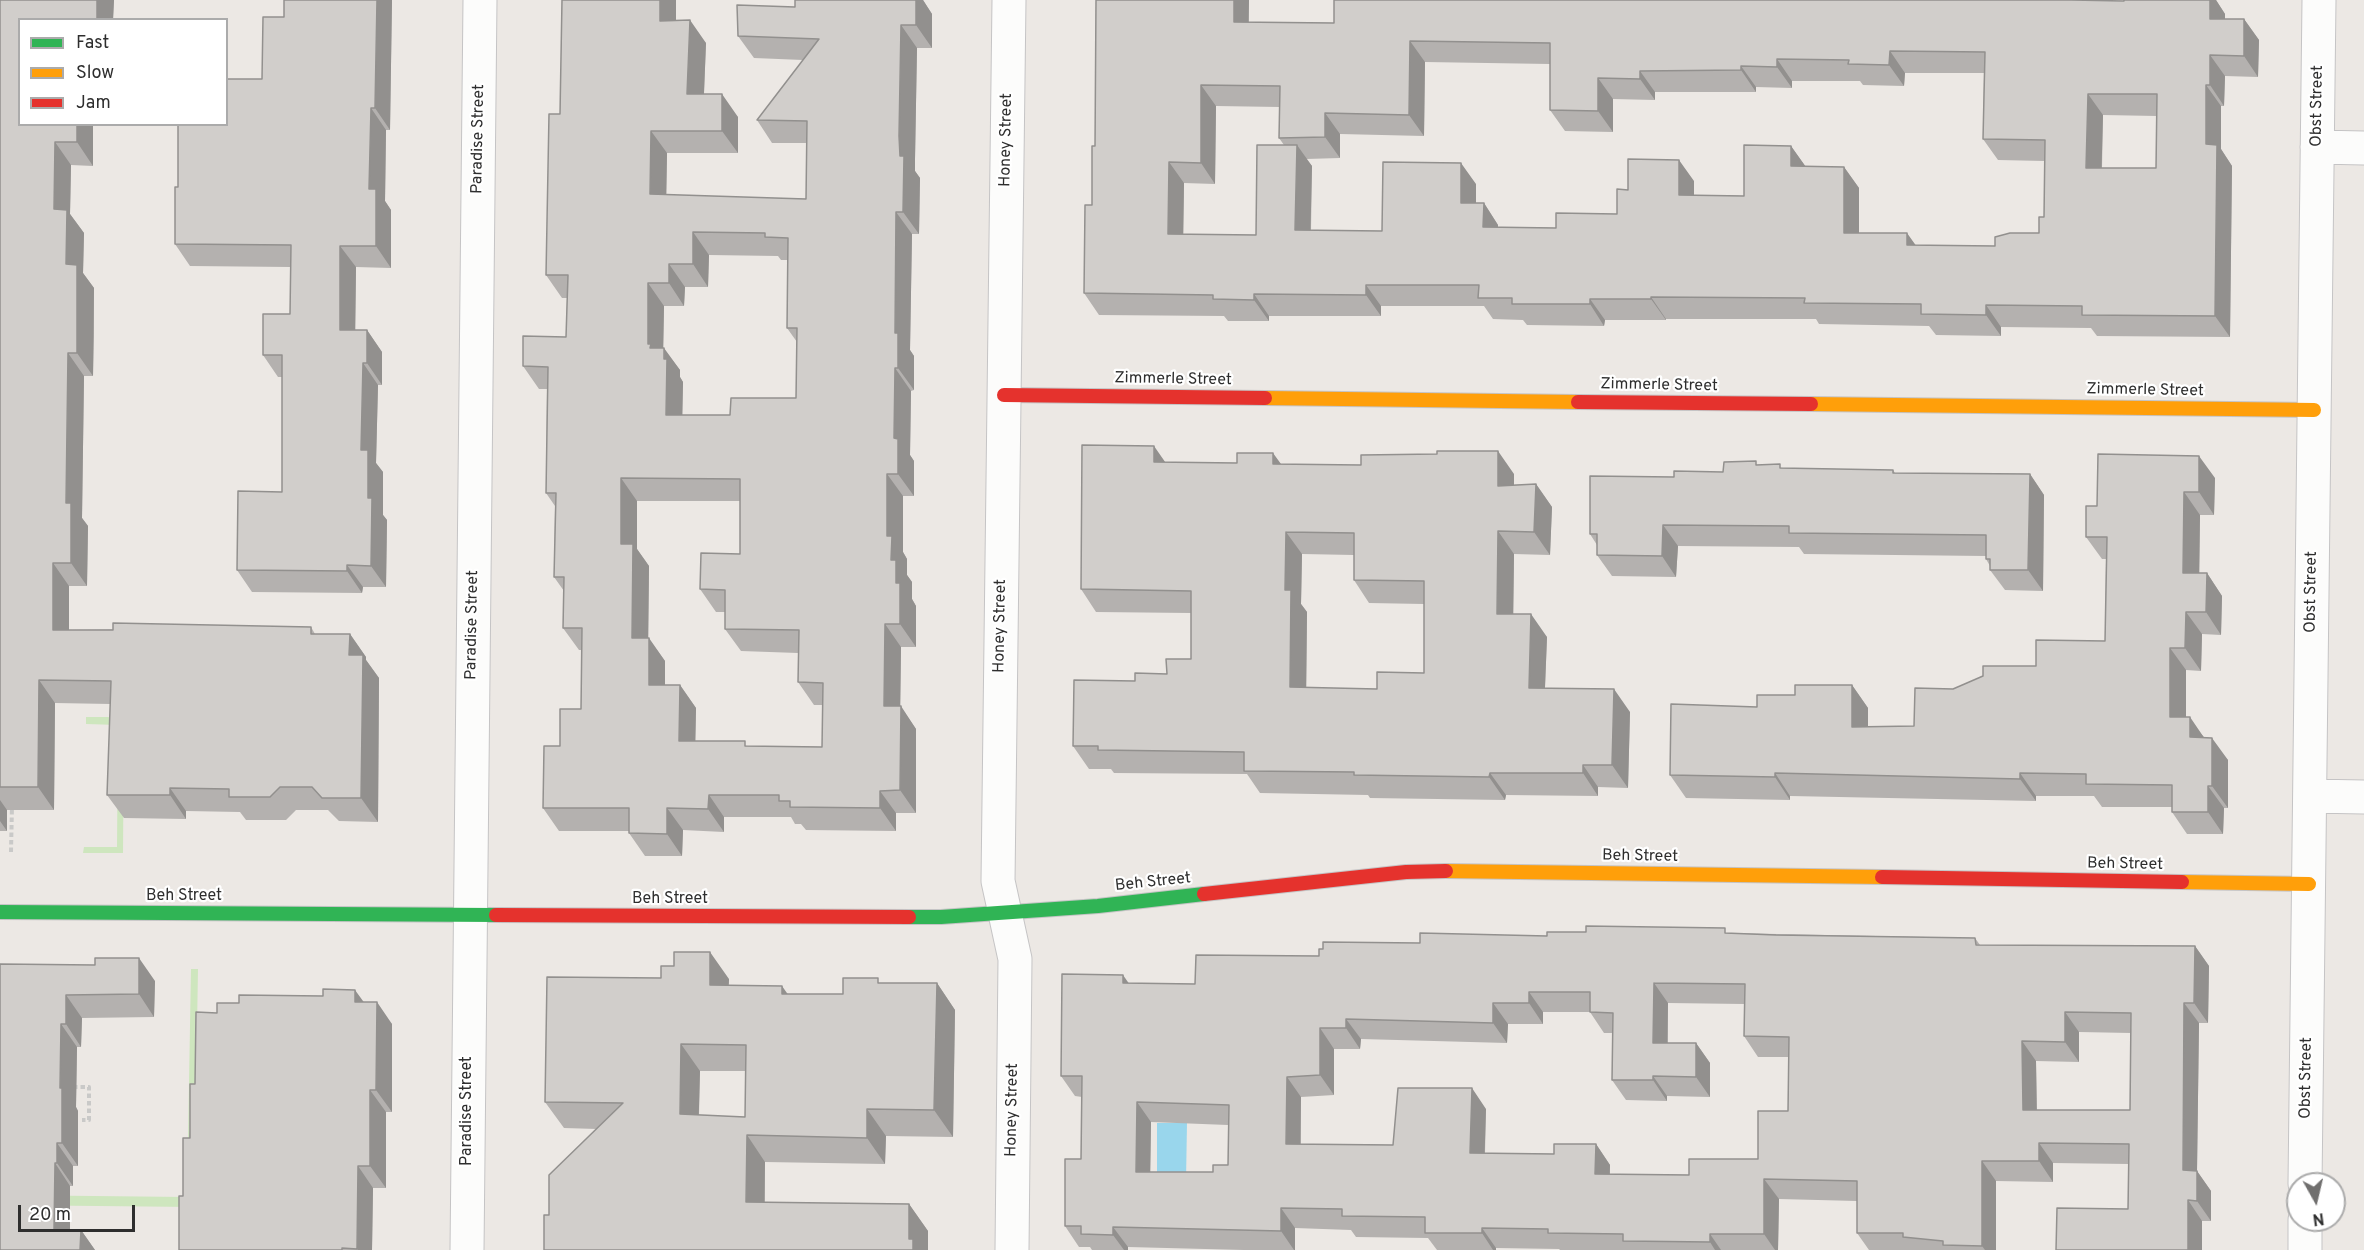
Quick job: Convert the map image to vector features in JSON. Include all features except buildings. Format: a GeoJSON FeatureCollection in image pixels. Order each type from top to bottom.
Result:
{"type":"FeatureCollection","features":[{"type":"Feature","properties":{"kind":"street","name":"Paradise Street"},"geometry":{"type":"LineString","coordinates":[[467,1250],[480,0]]}},
{"type":"Feature","properties":{"kind":"street","name":"Honey Street"},"geometry":{"type":"LineString","coordinates":[[1008,0],[998,881],[1015,959],[1012,1250]]}},
{"type":"Feature","properties":{"kind":"street","name":"Obst Street"},"geometry":{"type":"LineString","coordinates":[[2305,1172],[2319,0]]}},
{"type":"Feature","properties":{"kind":"street"},"geometry":{"type":"LineString","coordinates":[[2317,147],[2364,148]]}},
{"type":"Feature","properties":{"kind":"street","name":"Zimmerle Street"},"geometry":{"type":"LineString","coordinates":[[1004,395],[2314,410]]}},
{"type":"Feature","properties":{"kind":"street"},"geometry":{"type":"LineString","coordinates":[[2310,796],[2364,797]]}},
{"type":"Feature","properties":{"kind":"street","name":"Beh Street"},"geometry":{"type":"LineString","coordinates":[[0,912],[877,918],[1005,914],[1098,906],[1406,872],[1505,871],[2309,884]]}},
{"type":"Feature","properties":{"kind":"street"},"geometry":{"type":"LineString","coordinates":[[2305,1232],[2305,1250]]}},
{"type":"Feature","properties":{"kind":"path"},"geometry":{"type":"LineString","coordinates":[[11,852],[12,805]]}},
{"type":"Feature","properties":{"kind":"path"},"geometry":{"type":"LineString","coordinates":[[67,1087],[89,1087],[89,1120],[82,1120]]}},
{"type":"Feature","properties":{"kind":"green space"},"geometry":{"type":"Polygon","coordinates":[[[86,717],[124,717],[123,853],[83,853],[84,847],[117,847],[118,725],[86,724],[86,717]]]}},
{"type":"Feature","properties":{"kind":"green space"},"geometry":{"type":"Polygon","coordinates":[[[191,969],[198,969],[194,1207],[0,1205],[0,1195],[187,1197],[191,969]]]}},
{"type":"Feature","properties":{"kind":"water"},"geometry":{"type":"Polygon","coordinates":[[[1157,1123],[1187,1123],[1186,1181],[1157,1181],[1157,1123]]]}},
{"type":"Feature","properties":{"kind":"traffic: fast"},"geometry":{"type":"LineString","coordinates":[[909,917],[941,917],[1098,906],[1204,894]]}},
{"type":"Feature","properties":{"kind":"traffic: fast"},"geometry":{"type":"LineString","coordinates":[[0,912],[496,915]]}},
{"type":"Feature","properties":{"kind":"traffic: slow"},"geometry":{"type":"LineString","coordinates":[[1265,398],[1578,402]]}},
{"type":"Feature","properties":{"kind":"traffic: slow"},"geometry":{"type":"LineString","coordinates":[[1811,404],[2314,410]]}},
{"type":"Feature","properties":{"kind":"traffic: slow"},"geometry":{"type":"LineString","coordinates":[[1446,871],[1882,877]]}},
{"type":"Feature","properties":{"kind":"traffic: slow"},"geometry":{"type":"LineString","coordinates":[[2182,882],[2309,884]]}},
{"type":"Feature","properties":{"kind":"traffic: jam"},"geometry":{"type":"LineString","coordinates":[[1004,395],[1265,398]]}},
{"type":"Feature","properties":{"kind":"traffic: jam"},"geometry":{"type":"LineString","coordinates":[[1578,402],[1811,404]]}},
{"type":"Feature","properties":{"kind":"traffic: jam"},"geometry":{"type":"LineString","coordinates":[[1204,894],[1406,872],[1446,871]]}},
{"type":"Feature","properties":{"kind":"traffic: jam"},"geometry":{"type":"LineString","coordinates":[[1882,877],[2182,882]]}},
{"type":"Feature","properties":{"kind":"traffic: jam"},"geometry":{"type":"LineString","coordinates":[[496,915],[909,917]]}}]}
